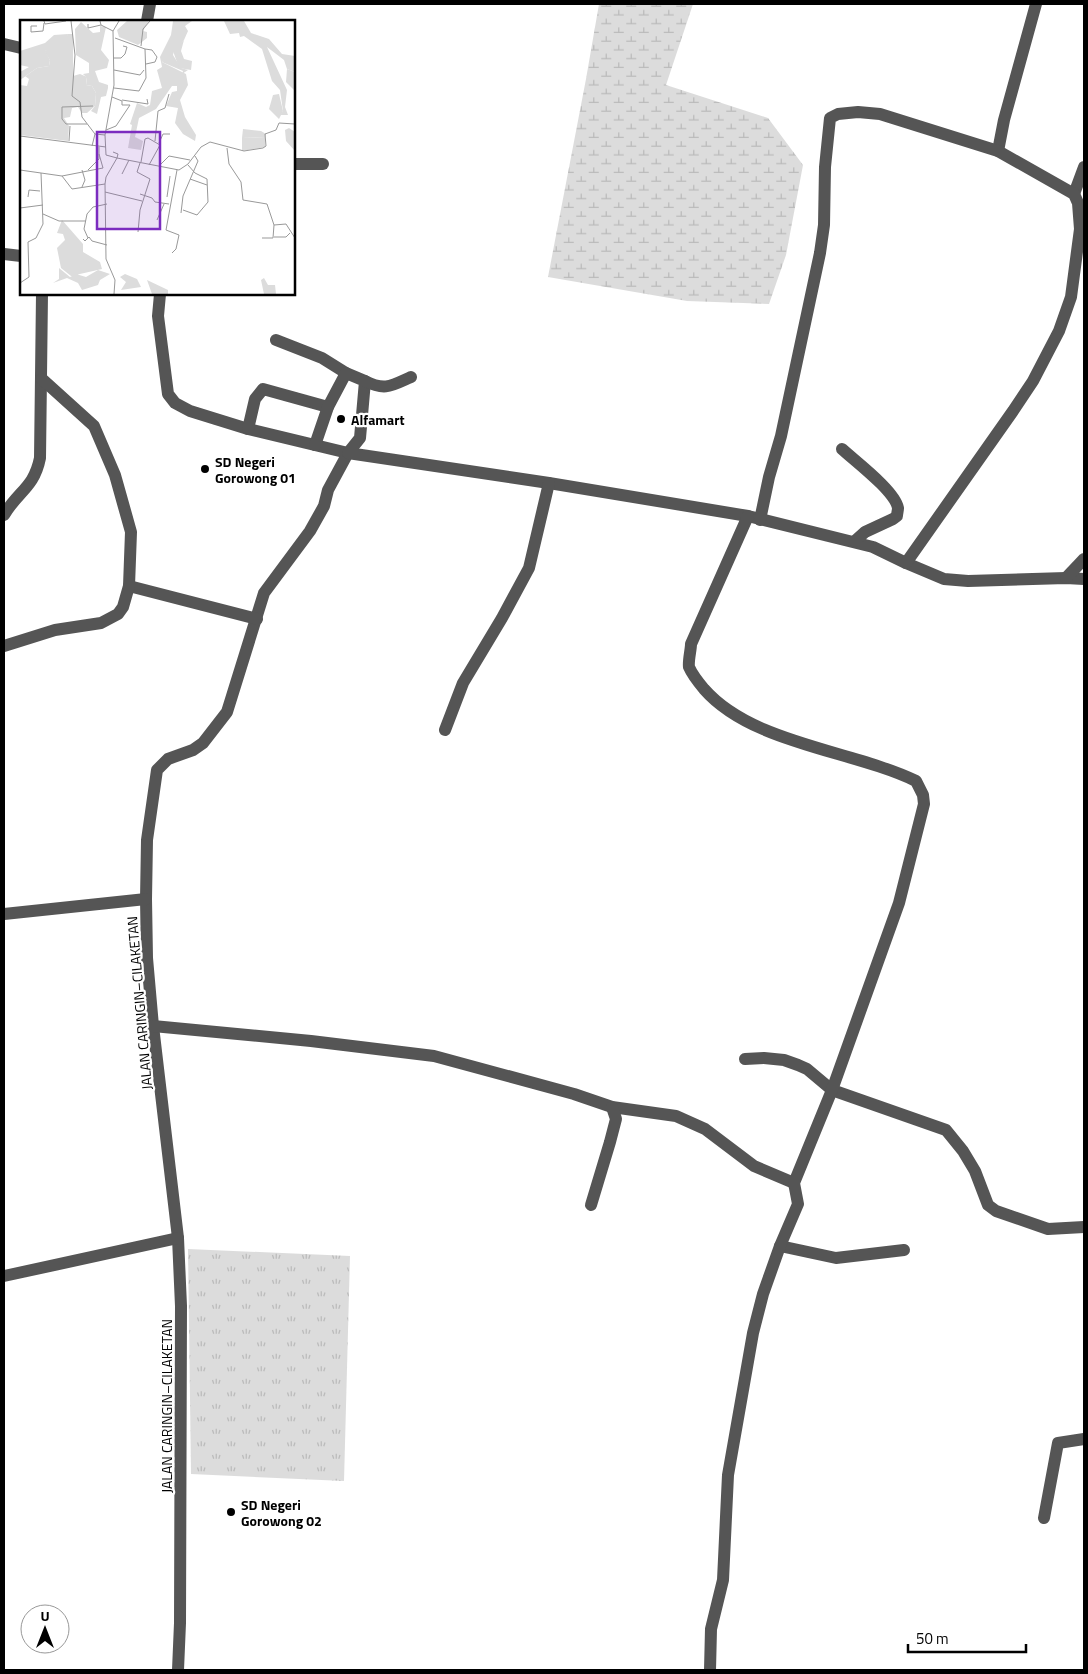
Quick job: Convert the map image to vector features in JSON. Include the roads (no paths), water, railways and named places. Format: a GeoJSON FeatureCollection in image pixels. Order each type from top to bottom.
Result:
{"type":"FeatureCollection","features":[{"type":"Feature","properties":{"kind":"street"},"geometry":{"type":"LineString","coordinates":[[148,20],[150,4]]}},
{"type":"Feature","properties":{"kind":"street"},"geometry":{"type":"LineString","coordinates":[[998,151],[1004,120],[1036,4]]}},
{"type":"Feature","properties":{"kind":"street"},"geometry":{"type":"LineString","coordinates":[[4,44],[20,48]]}},
{"type":"Feature","properties":{"kind":"street"},"geometry":{"type":"LineString","coordinates":[[710,1670],[711,1629],[724,1580],[728,1475],[753,1333],[763,1294],[780,1246],[798,1204],[794,1183],[832,1090],[899,903],[924,804],[923,795],[916,781],[762,729],[730,712],[712,698],[699,683],[689,666],[691,644],[754,518],[781,436],[820,254],[824,225],[825,167],[830,118],[838,114],[858,112],[880,114],[998,151],[1074,194],[1078,203],[1080,229],[1071,297],[1059,331],[1033,380],[1013,411],[906,563]]}},
{"type":"Feature","properties":{"kind":"street"},"geometry":{"type":"LineString","coordinates":[[295,164],[322,164]]}},
{"type":"Feature","properties":{"kind":"street"},"geometry":{"type":"LineString","coordinates":[[1074,194],[1084,167]]}},
{"type":"Feature","properties":{"kind":"street"},"geometry":{"type":"LineString","coordinates":[[4,254],[20,256]]}},
{"type":"Feature","properties":{"kind":"street"},"geometry":{"type":"LineString","coordinates":[[4,515],[11,503],[31,483],[38,471],[42,379],[42,295]]}},
{"type":"Feature","properties":{"kind":"street"},"geometry":{"type":"LineString","coordinates":[[160,295],[158,316],[168,394],[175,404],[248,429],[348,453],[549,483],[754,518],[873,547],[944,579],[968,581],[1066,578],[1084,580]]}},
{"type":"Feature","properties":{"kind":"street"},"geometry":{"type":"LineString","coordinates":[[276,340],[322,358],[346,373],[371,384],[387,388],[410,377]]}},
{"type":"Feature","properties":{"kind":"street"},"geometry":{"type":"LineString","coordinates":[[315,445],[328,407],[346,373]]}},
{"type":"Feature","properties":{"kind":"street"},"geometry":{"type":"LineString","coordinates":[[4,646],[55,630],[102,623],[118,614],[123,607],[129,586],[131,532],[115,475],[94,426],[42,379]]}},
{"type":"Feature","properties":{"kind":"street","name":"JALAN CARINGIN–CILAKETAN"},"geometry":{"type":"LineString","coordinates":[[178,1670],[180,1613],[181,1306],[178,1238],[153,1026],[147,958],[147,840],[157,770],[168,758],[193,750],[203,743],[227,712],[264,593],[310,531],[324,506],[328,490],[348,453],[360,438],[365,380]]}},
{"type":"Feature","properties":{"kind":"street"},"geometry":{"type":"LineString","coordinates":[[248,429],[255,398],[262,389],[328,407]]}},
{"type":"Feature","properties":{"kind":"street"},"geometry":{"type":"LineString","coordinates":[[842,449],[881,483],[892,496],[898,508],[897,516],[865,532],[855,542]]}},
{"type":"Feature","properties":{"kind":"street"},"geometry":{"type":"LineString","coordinates":[[445,730],[463,683],[529,568],[549,483]]}},
{"type":"Feature","properties":{"kind":"street"},"geometry":{"type":"LineString","coordinates":[[1066,578],[1084,559]]}},
{"type":"Feature","properties":{"kind":"street"},"geometry":{"type":"LineString","coordinates":[[129,586],[257,619]]}},
{"type":"Feature","properties":{"kind":"street"},"geometry":{"type":"LineString","coordinates":[[4,914],[146,899]]}},
{"type":"Feature","properties":{"kind":"street"},"geometry":{"type":"LineString","coordinates":[[153,1026],[310,1041],[434,1056],[574,1094],[612,1107],[676,1116],[705,1129],[754,1166],[794,1183]]}},
{"type":"Feature","properties":{"kind":"street"},"geometry":{"type":"LineString","coordinates":[[745,1059],[784,1060],[807,1069],[832,1090],[946,1130],[963,1151],[974,1171],[988,1205],[996,1212],[1048,1229],[1084,1227]]}},
{"type":"Feature","properties":{"kind":"street"},"geometry":{"type":"LineString","coordinates":[[591,1205],[616,1119],[612,1107]]}},
{"type":"Feature","properties":{"kind":"street"},"geometry":{"type":"LineString","coordinates":[[4,1276],[178,1238]]}},
{"type":"Feature","properties":{"kind":"street"},"geometry":{"type":"LineString","coordinates":[[780,1246],[836,1258],[904,1250]]}},
{"type":"Feature","properties":{"kind":"street"},"geometry":{"type":"LineString","coordinates":[[1044,1518],[1058,1443],[1084,1439]]}},
{"type":"Feature","properties":{"kind":"place","name":"Alfamart"},"geometry":{"type":"Point","coordinates":[341,419]}},
{"type":"Feature","properties":{"kind":"place","name":"SD Negeri Gorowong 01"},"geometry":{"type":"Point","coordinates":[205,469]}},
{"type":"Feature","properties":{"kind":"place","name":"SD Negeri Gorowong 02"},"geometry":{"type":"Point","coordinates":[231,1512]}}]}
